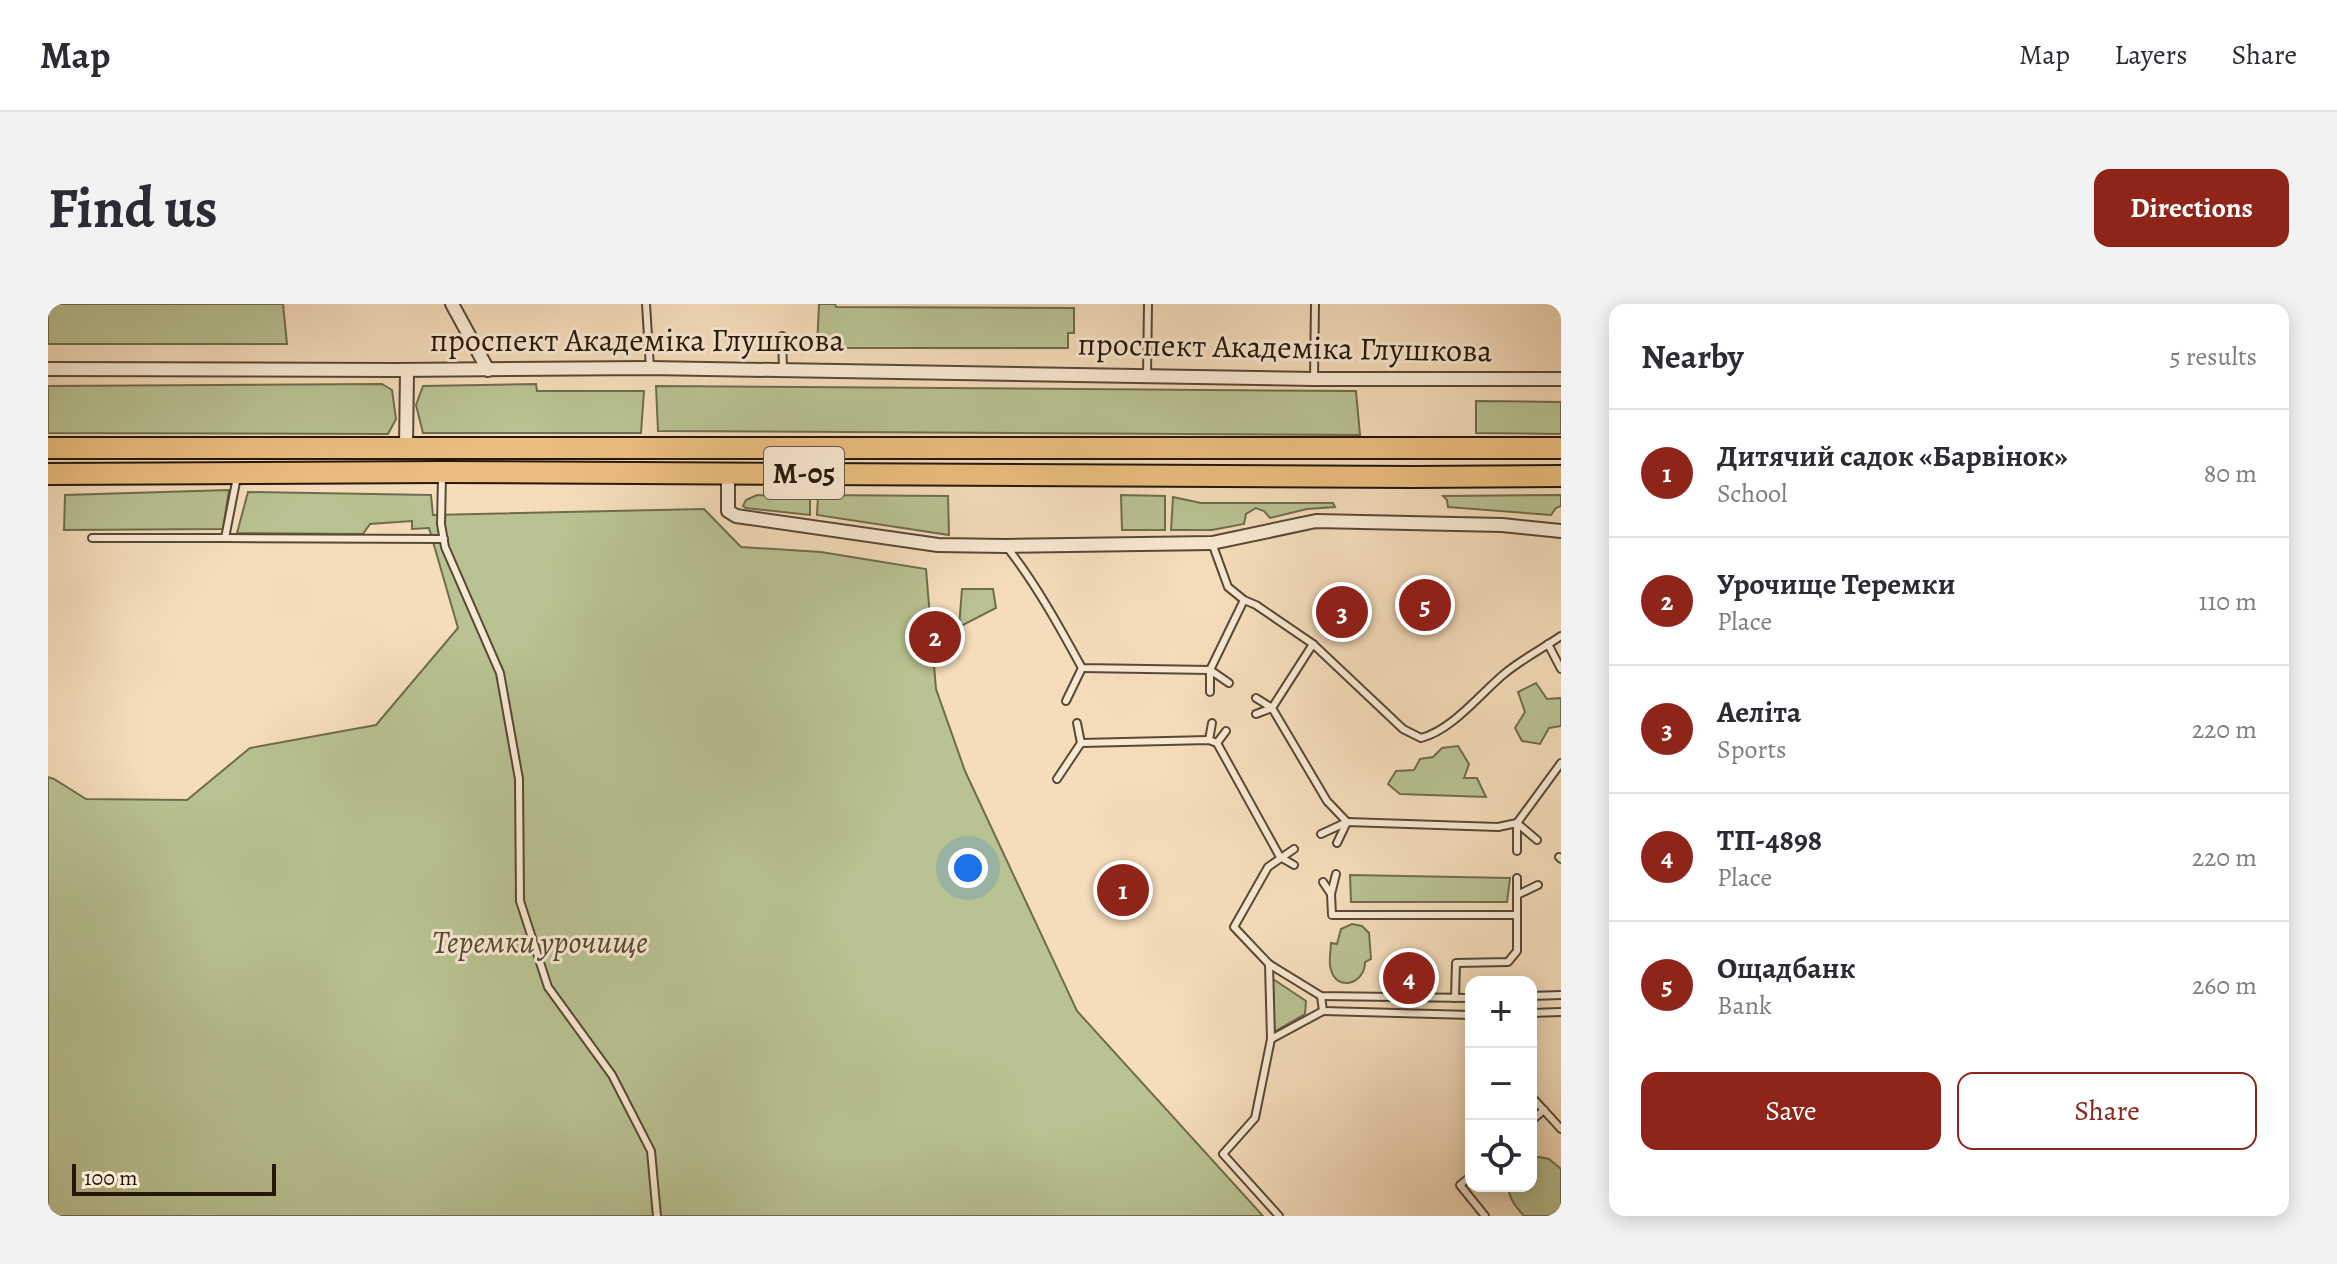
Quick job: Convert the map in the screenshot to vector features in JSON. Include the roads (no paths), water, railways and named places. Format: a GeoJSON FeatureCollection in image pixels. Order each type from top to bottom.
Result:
{"type":"FeatureCollection","features":[{"type":"Feature","properties":{"kind":"highway","name":"М-05"},"geometry":{"type":"LineString","coordinates":[[48,448],[1561,448]]}},
{"type":"Feature","properties":{"kind":"highway","name":"М-05"},"geometry":{"type":"LineString","coordinates":[[48,474],[442,472],[1561,476]]}},
{"type":"Feature","properties":{"kind":"street"},"geometry":{"type":"LineString","coordinates":[[452,304],[488,370]]}},
{"type":"Feature","properties":{"kind":"street","name":"проспект Академіка Глушкова"},"geometry":{"type":"LineString","coordinates":[[48,369],[650,368],[1314,379],[1561,379]]}},
{"type":"Feature","properties":{"kind":"street"},"geometry":{"type":"LineString","coordinates":[[406,447],[407,370]]}},
{"type":"Feature","properties":{"kind":"street"},"geometry":{"type":"LineString","coordinates":[[728,474],[728,511],[736,516],[938,545],[1212,543],[1316,521],[1529,526],[1561,531]]}},
{"type":"Feature","properties":{"kind":"lane"},"geometry":{"type":"LineString","coordinates":[[646,304],[650,368]]}},
{"type":"Feature","properties":{"kind":"lane"},"geometry":{"type":"LineString","coordinates":[[1147,376],[1148,304]]}},
{"type":"Feature","properties":{"kind":"lane"},"geometry":{"type":"LineString","coordinates":[[1314,379],[1315,304]]}},
{"type":"Feature","properties":{"kind":"lane"},"geometry":{"type":"LineString","coordinates":[[782,336],[783,370]]}},
{"type":"Feature","properties":{"kind":"lane"},"geometry":{"type":"LineString","coordinates":[[442,472],[441,524],[445,547],[500,673],[519,779],[520,901],[548,987],[612,1075],[651,1151],[657,1216]]}},
{"type":"Feature","properties":{"kind":"lane"},"geometry":{"type":"LineString","coordinates":[[225,538],[238,473]]}},
{"type":"Feature","properties":{"kind":"lane"},"geometry":{"type":"LineString","coordinates":[[92,538],[444,539]]}},
{"type":"Feature","properties":{"kind":"lane"},"geometry":{"type":"LineString","coordinates":[[1212,543],[1228,587],[1313,644],[1403,729],[1421,738],[1437,734],[1504,674],[1531,653],[1561,636]]}},
{"type":"Feature","properties":{"kind":"lane"},"geometry":{"type":"LineString","coordinates":[[1006,546],[1049,609],[1082,668]]}},
{"type":"Feature","properties":{"kind":"lane"},"geometry":{"type":"LineString","coordinates":[[1210,692],[1210,670],[1244,600]]}},
{"type":"Feature","properties":{"kind":"lane"},"geometry":{"type":"LineString","coordinates":[[1256,714],[1272,708],[1313,644]]}},
{"type":"Feature","properties":{"kind":"lane"},"geometry":{"type":"LineString","coordinates":[[1548,644],[1561,669]]}},
{"type":"Feature","properties":{"kind":"lane"},"geometry":{"type":"LineString","coordinates":[[1082,668],[1210,670],[1229,683]]}},
{"type":"Feature","properties":{"kind":"lane"},"geometry":{"type":"LineString","coordinates":[[1066,701],[1082,668]]}},
{"type":"Feature","properties":{"kind":"lane"},"geometry":{"type":"LineString","coordinates":[[1256,698],[1272,708],[1327,801],[1347,822]]}},
{"type":"Feature","properties":{"kind":"lane"},"geometry":{"type":"LineString","coordinates":[[1057,779],[1081,743],[1077,723]]}},
{"type":"Feature","properties":{"kind":"lane"},"geometry":{"type":"LineString","coordinates":[[1212,723],[1213,741],[1280,857],[1294,865]]}},
{"type":"Feature","properties":{"kind":"lane"},"geometry":{"type":"LineString","coordinates":[[1081,743],[1213,741],[1226,731]]}},
{"type":"Feature","properties":{"kind":"lane"},"geometry":{"type":"LineString","coordinates":[[1517,851],[1517,823],[1561,763]]}},
{"type":"Feature","properties":{"kind":"lane"},"geometry":{"type":"LineString","coordinates":[[1337,843],[1347,822]]}},
{"type":"Feature","properties":{"kind":"lane"},"geometry":{"type":"LineString","coordinates":[[1321,834],[1347,822],[1498,827],[1517,823]]}},
{"type":"Feature","properties":{"kind":"lane"},"geometry":{"type":"LineString","coordinates":[[1517,823],[1537,840]]}},
{"type":"Feature","properties":{"kind":"lane"},"geometry":{"type":"LineString","coordinates":[[1294,849],[1268,867],[1234,927],[1269,964],[1321,996],[1465,998]]}},
{"type":"Feature","properties":{"kind":"lane"},"geometry":{"type":"LineString","coordinates":[[1336,874],[1331,894],[1332,915],[1517,915]]}},
{"type":"Feature","properties":{"kind":"lane"},"geometry":{"type":"LineString","coordinates":[[1455,998],[1456,963],[1508,962],[1517,951],[1517,878]]}},
{"type":"Feature","properties":{"kind":"lane"},"geometry":{"type":"LineString","coordinates":[[1323,882],[1331,894]]}},
{"type":"Feature","properties":{"kind":"lane"},"geometry":{"type":"LineString","coordinates":[[1517,895],[1538,885]]}},
{"type":"Feature","properties":{"kind":"lane"},"geometry":{"type":"LineString","coordinates":[[1269,964],[1271,1039],[1255,1118],[1223,1154],[1279,1216]]}},
{"type":"Feature","properties":{"kind":"lane"},"geometry":{"type":"LineString","coordinates":[[1537,996],[1561,995]]}},
{"type":"Feature","properties":{"kind":"lane"},"geometry":{"type":"LineString","coordinates":[[1321,996],[1323,1011]]}},
{"type":"Feature","properties":{"kind":"lane"},"geometry":{"type":"LineString","coordinates":[[1271,1039],[1323,1011],[1465,1015]]}},
{"type":"Feature","properties":{"kind":"lane"},"geometry":{"type":"LineString","coordinates":[[1537,1013],[1561,1012]]}},
{"type":"Feature","properties":{"kind":"lane"},"geometry":{"type":"LineString","coordinates":[[1537,1102],[1561,1129]]}},
{"type":"Feature","properties":{"kind":"lane"},"geometry":{"type":"LineString","coordinates":[[1532,1120],[1544,1110]]}},
{"type":"Feature","properties":{"kind":"lane"},"geometry":{"type":"LineString","coordinates":[[1466,1192],[1485,1216]]}},
{"type":"Feature","properties":{"kind":"place","name":"Ощадбанк"},"geometry":{"type":"Point","coordinates":[1425,605]}},
{"type":"Feature","properties":{"kind":"place","name":"Аеліта"},"geometry":{"type":"Point","coordinates":[1342,612]}},
{"type":"Feature","properties":{"kind":"place","name":"Урочище Теремки"},"geometry":{"type":"Point","coordinates":[935,637]}},
{"type":"Feature","properties":{"kind":"place","name":"Дитячий садок «Барвінок»"},"geometry":{"type":"Point","coordinates":[1123,890]}},
{"type":"Feature","properties":{"kind":"place","name":"ТП-4898"},"geometry":{"type":"Point","coordinates":[1409,978]}},
{"type":"Feature","properties":{"kind":"park label","name":"Теремки урочище"},"geometry":{"type":"Point","coordinates":[540,942]}}]}
